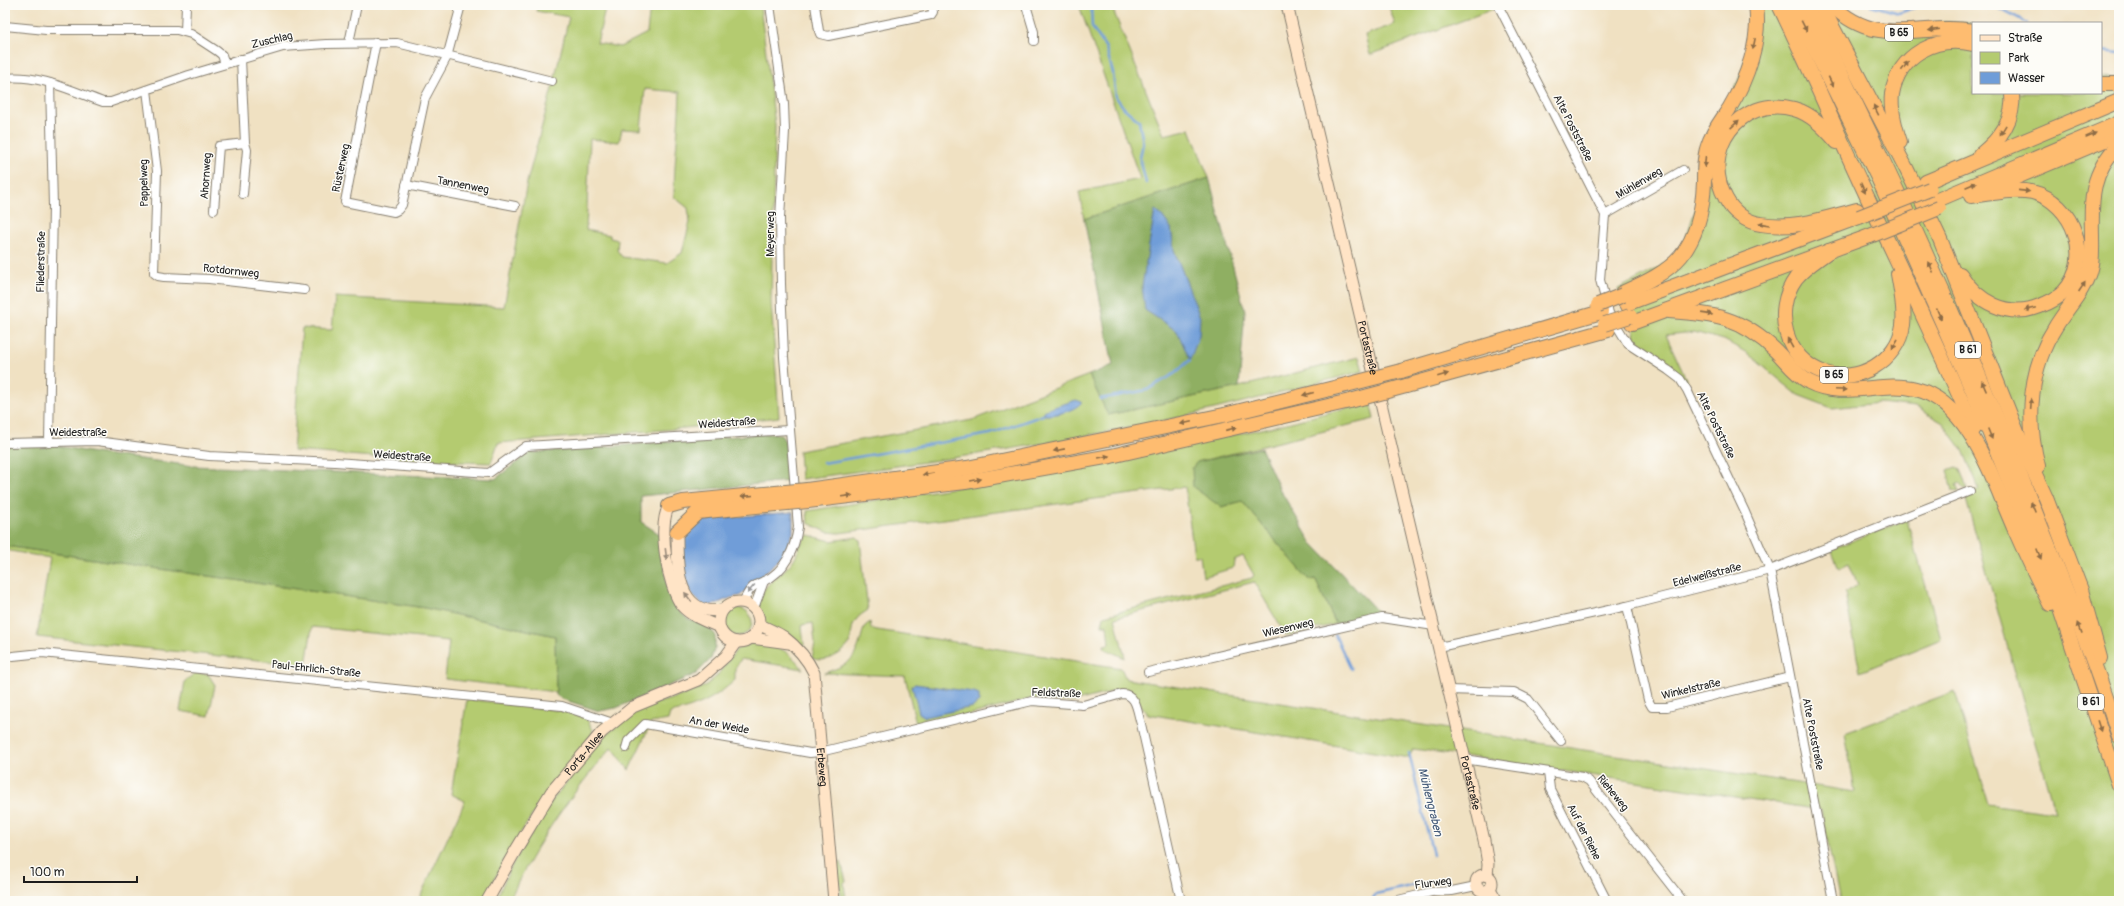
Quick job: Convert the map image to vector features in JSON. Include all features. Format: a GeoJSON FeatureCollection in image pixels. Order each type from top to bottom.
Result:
{"type":"FeatureCollection","features":[{"type":"Feature","properties":{"kind":"highway"},"geometry":{"type":"LineString","coordinates":[[677,532],[698,512],[967,468],[1224,415],[1401,371],[1478,348],[1525,328],[1603,318],[1627,306],[1652,279],[1680,256],[1696,231],[1703,200],[1707,147],[1748,71],[1756,32],[1756,5]]}},
{"type":"Feature","properties":{"kind":"highway","name":"B 65"},"geometry":{"type":"LineString","coordinates":[[1779,5],[1802,52],[1847,153],[1892,252],[1902,298],[1903,325],[1900,336],[1888,356],[1879,364],[1867,371],[1842,376],[1825,373],[1808,364],[1796,352],[1787,336],[1783,322],[1784,306],[1789,290],[1796,278],[1807,267],[1864,222],[1933,195],[1971,196],[2119,134]]}},
{"type":"Feature","properties":{"kind":"highway","name":"B 61"},"geometry":{"type":"LineString","coordinates":[[1793,5],[1878,180],[1973,392],[2056,597],[2119,785]]}},
{"type":"Feature","properties":{"kind":"highway","name":"B 61"},"geometry":{"type":"LineString","coordinates":[[1807,5],[1889,173],[1985,388],[2068,593],[2119,736]]}},
{"type":"Feature","properties":{"kind":"highway"},"geometry":{"type":"LineString","coordinates":[[1821,5],[1908,170],[1940,239],[2027,457],[2046,498],[2085,604],[2107,686],[2108,704]]}},
{"type":"Feature","properties":{"kind":"highway","name":"B 65"},"geometry":{"type":"LineString","coordinates":[[1832,5],[1848,18],[1866,28],[1893,33],[1956,28],[1972,31]]}},
{"type":"Feature","properties":{"kind":"highway"},"geometry":{"type":"LineString","coordinates":[[1908,170],[1892,112],[1892,95],[1896,79],[1918,52],[1934,44],[1949,41],[1972,44]]}},
{"type":"Feature","properties":{"kind":"highway"},"geometry":{"type":"LineString","coordinates":[[2102,84],[2119,84]]}},
{"type":"Feature","properties":{"kind":"highway"},"geometry":{"type":"LineString","coordinates":[[1933,195],[1994,144],[2005,129],[2011,113],[2012,94]]}},
{"type":"Feature","properties":{"kind":"highway"},"geometry":{"type":"LineString","coordinates":[[1933,195],[2119,101]]}},
{"type":"Feature","properties":{"kind":"highway"},"geometry":{"type":"LineString","coordinates":[[1847,153],[1820,123],[1810,116],[1794,109],[1777,107],[1761,108],[1744,116],[1731,128],[1723,140],[1717,157],[1717,178],[1720,190],[1734,211],[1750,222],[1786,226],[1864,222]]}},
{"type":"Feature","properties":{"kind":"highway"},"geometry":{"type":"LineString","coordinates":[[1933,195],[2119,110]]}},
{"type":"Feature","properties":{"kind":"highway"},"geometry":{"type":"LineString","coordinates":[[808,495],[965,482],[1103,457],[1350,401],[1406,386],[1518,354],[1603,318],[1627,306],[1864,222],[2119,123]]}},
{"type":"Feature","properties":{"kind":"highway"},"geometry":{"type":"LineString","coordinates":[[2046,498],[2032,433],[2032,393],[2036,373],[2042,353],[2055,327],[2087,280],[2092,260],[2091,209],[2093,187],[2105,160],[2119,144]]}},
{"type":"Feature","properties":{"kind":"highway"},"geometry":{"type":"LineString","coordinates":[[1940,239],[1966,284],[1989,304],[2000,309],[2016,312],[2033,309],[2050,302],[2064,292],[2077,265],[2077,241],[2071,222],[2058,205],[2039,195],[2024,191],[1971,196]]}},
{"type":"Feature","properties":{"kind":"highway"},"geometry":{"type":"LineString","coordinates":[[1668,311],[1829,251]]}},
{"type":"Feature","properties":{"kind":"highway"},"geometry":{"type":"LineString","coordinates":[[1892,252],[1938,345],[1983,452],[1987,465]]}},
{"type":"Feature","properties":{"kind":"highway"},"geometry":{"type":"LineString","coordinates":[[1627,306],[1720,316],[1739,324],[1775,350],[1790,367],[1803,378],[1826,389],[1852,391],[1891,386],[1916,389],[1929,394],[1950,408],[1967,429],[1987,465],[2059,624],[2073,649]]}},
{"type":"Feature","properties":{"kind":"highway"},"geometry":{"type":"LineString","coordinates":[[669,506],[683,502],[786,498]]}},
{"type":"Feature","properties":{"kind":"street"},"geometry":{"type":"LineString","coordinates":[[185,32],[186,5]]}},
{"type":"Feature","properties":{"kind":"street"},"geometry":{"type":"LineString","coordinates":[[349,43],[357,5]]}},
{"type":"Feature","properties":{"kind":"street","name":"Rüsterweg"},"geometry":{"type":"LineString","coordinates":[[376,42],[345,202],[394,212],[402,205],[417,126],[425,98],[447,57],[461,5]]}},
{"type":"Feature","properties":{"kind":"street","name":"Meyerweg"},"geometry":{"type":"LineString","coordinates":[[764,581],[782,566],[795,543],[798,527],[789,430],[781,284],[780,218],[785,131],[784,104],[770,5]]}},
{"type":"Feature","properties":{"kind":"street"},"geometry":{"type":"LineString","coordinates":[[815,5],[820,34],[828,36],[931,15],[933,12],[932,5]]}},
{"type":"Feature","properties":{"kind":"street"},"geometry":{"type":"LineString","coordinates":[[1026,5],[1034,32],[1034,40]]}},
{"type":"Feature","properties":{"kind":"street","name":"Portastraße"},"geometry":{"type":"LineString","coordinates":[[1287,5],[1486,851],[1488,864],[1487,876]]}},
{"type":"Feature","properties":{"kind":"street","name":"Alte Poststraße"},"geometry":{"type":"LineString","coordinates":[[1498,5],[1605,215],[1600,280],[1609,313],[1628,344],[1680,379],[1687,390],[1745,512],[1770,570],[1833,901]]}},
{"type":"Feature","properties":{"kind":"street"},"geometry":{"type":"LineString","coordinates":[[5,26],[46,30],[185,32],[217,52],[222,56],[225,64]]}},
{"type":"Feature","properties":{"kind":"street","name":"Zuschlag"},"geometry":{"type":"LineString","coordinates":[[5,78],[22,77],[50,82],[103,102],[117,102],[147,90],[225,64],[297,45],[376,42],[404,45],[447,57],[507,69],[552,81]]}},
{"type":"Feature","properties":{"kind":"street"},"geometry":{"type":"LineString","coordinates":[[241,59],[247,150],[243,194]]}},
{"type":"Feature","properties":{"kind":"street","name":"Fliederstraße"},"geometry":{"type":"LineString","coordinates":[[49,443],[53,206],[50,82]]}},
{"type":"Feature","properties":{"kind":"street","name":"Pappelweg"},"geometry":{"type":"LineString","coordinates":[[147,90],[157,171],[153,270],[156,275]]}},
{"type":"Feature","properties":{"kind":"street","name":"Ahornweg"},"geometry":{"type":"LineString","coordinates":[[214,210],[219,146],[246,143]]}},
{"type":"Feature","properties":{"kind":"street","name":"Mühlenweg"},"geometry":{"type":"LineString","coordinates":[[1605,215],[1683,170]]}},
{"type":"Feature","properties":{"kind":"street","name":"Tannenweg"},"geometry":{"type":"LineString","coordinates":[[406,185],[515,206]]}},
{"type":"Feature","properties":{"kind":"street","name":"Rotdornweg"},"geometry":{"type":"LineString","coordinates":[[156,275],[304,290]]}},
{"type":"Feature","properties":{"kind":"street","name":"Weidestraße"},"geometry":{"type":"LineString","coordinates":[[5,443],[97,441],[209,456],[489,473],[526,446],[789,430]]}},
{"type":"Feature","properties":{"kind":"street","name":"Edelweißstraße"},"geometry":{"type":"LineString","coordinates":[[1439,647],[1627,606],[1770,570],[1970,491]]}},
{"type":"Feature","properties":{"kind":"street"},"geometry":{"type":"LineString","coordinates":[[669,506],[663,523],[670,581],[683,606],[693,616],[719,627]]}},
{"type":"Feature","properties":{"kind":"street"},"geometry":{"type":"LineString","coordinates":[[677,532],[679,571],[683,590],[689,600],[697,607],[712,611],[722,610]]}},
{"type":"Feature","properties":{"kind":"street"},"geometry":{"type":"LineString","coordinates":[[742,602],[758,581],[764,581],[754,608]]}},
{"type":"Feature","properties":{"kind":"street"},"geometry":{"type":"LineString","coordinates":[[751,638],[755,634],[759,624],[759,618],[754,608],[742,602],[731,603],[722,610],[719,615],[719,627],[725,637],[736,642],[751,638],[790,644]]}},
{"type":"Feature","properties":{"kind":"street","name":"Winkelstraße"},"geometry":{"type":"LineString","coordinates":[[1627,606],[1648,700],[1652,707],[1667,707],[1790,677]]}},
{"type":"Feature","properties":{"kind":"street","name":"Wiesenweg"},"geometry":{"type":"LineString","coordinates":[[1148,672],[1382,618],[1434,626]]}},
{"type":"Feature","properties":{"kind":"street","name":"Erbeweg"},"geometry":{"type":"LineString","coordinates":[[759,624],[784,637],[808,661],[814,673],[834,901]]}},
{"type":"Feature","properties":{"kind":"street"},"geometry":{"type":"LineString","coordinates":[[715,667],[725,637]]}},
{"type":"Feature","properties":{"kind":"street","name":"Porta-Allee"},"geometry":{"type":"LineString","coordinates":[[487,901],[551,792],[602,732],[633,707],[698,680],[726,656],[736,642]]}},
{"type":"Feature","properties":{"kind":"street","name":"Paul-Ehrlich-Straße"},"geometry":{"type":"LineString","coordinates":[[13,656],[42,653],[562,706],[613,723]]}},
{"type":"Feature","properties":{"kind":"street"},"geometry":{"type":"LineString","coordinates":[[1448,690],[1514,692],[1528,699],[1561,741]]}},
{"type":"Feature","properties":{"kind":"street","name":"Feldstraße"},"geometry":{"type":"LineString","coordinates":[[820,752],[1032,701],[1083,706],[1122,694],[1128,694],[1133,698],[1141,724],[1181,901]]}},
{"type":"Feature","properties":{"kind":"street","name":"An der Weide"},"geometry":{"type":"LineString","coordinates":[[626,748],[628,741],[645,724],[810,753],[820,752]]}},
{"type":"Feature","properties":{"kind":"street","name":"Rieheweg"},"geometry":{"type":"LineString","coordinates":[[1464,759],[1582,777],[1592,782],[1683,901]]}},
{"type":"Feature","properties":{"kind":"street","name":"Auf der Riehe"},"geometry":{"type":"LineString","coordinates":[[1548,772],[1550,789],[1607,901]]}},
{"type":"Feature","properties":{"kind":"street"},"geometry":{"type":"LineString","coordinates":[[1490,889],[1482,892],[1476,886],[1476,881],[1479,877],[1487,876],[1492,882],[1490,889],[1497,901]]}},
{"type":"Feature","properties":{"kind":"street","name":"Porta-Allee"},"geometry":{"type":"LineString","coordinates":[[492,901],[496,886]]}},
{"type":"Feature","properties":{"kind":"street","name":"Flurweg"},"geometry":{"type":"LineString","coordinates":[[1394,901],[1431,892],[1452,891],[1476,886]]}},
{"type":"Feature","properties":{"kind":"green space"},"geometry":{"type":"Polygon","coordinates":[[[538,5],[606,5],[597,43],[620,47],[647,33],[649,15],[655,5],[760,5],[775,125],[771,301],[779,417],[676,429],[498,443],[491,463],[429,461],[293,451],[302,328],[332,330],[335,297],[504,307],[527,182],[554,81],[569,17],[536,11],[538,5]],[[645,89],[641,130],[622,129],[619,142],[590,139],[586,230],[610,235],[610,238],[618,240],[617,250],[622,257],[667,263],[682,253],[690,222],[688,208],[674,197],[680,92],[645,89]]]}},
{"type":"Feature","properties":{"kind":"green space"},"geometry":{"type":"Polygon","coordinates":[[[1079,5],[1111,5],[1164,135],[1190,129],[1209,178],[1084,219],[1079,192],[1140,179],[1079,5]]]}},
{"type":"Feature","properties":{"kind":"green space"},"geometry":{"type":"Polygon","coordinates":[[[1395,5],[1494,5],[1496,8],[1370,55],[1365,35],[1395,24],[1389,7],[1395,5]]]}},
{"type":"Feature","properties":{"kind":"green space"},"geometry":{"type":"Polygon","coordinates":[[[1752,5],[1841,5],[1856,17],[1881,26],[1920,26],[1941,22],[1972,23],[1972,94],[2102,94],[2102,77],[2119,78],[2119,901],[1840,901],[1821,810],[1413,749],[1409,758],[1148,714],[1127,688],[1073,702],[1031,699],[917,728],[905,676],[824,673],[842,666],[853,658],[859,645],[864,627],[870,622],[871,629],[1121,668],[1126,679],[1855,792],[1845,733],[1955,691],[1988,804],[2055,813],[1965,496],[1979,489],[1963,450],[1943,423],[1916,407],[1879,403],[1832,408],[1798,395],[1747,353],[1724,340],[1694,332],[1666,335],[1690,388],[1682,376],[1673,368],[1644,351],[1635,341],[1634,330],[1618,289],[1657,269],[1675,254],[1685,240],[1698,202],[1699,154],[1735,88],[1745,62],[1751,34],[1752,5]]]}},
{"type":"Feature","properties":{"kind":"green space"},"geometry":{"type":"Polygon","coordinates":[[[1209,178],[1245,311],[1239,387],[1108,415],[1089,375],[1113,365],[1084,219],[1209,178]],[[1155,210],[1143,286],[1145,309],[1177,331],[1190,359],[1188,286],[1174,250],[1171,228],[1162,216],[1155,210]]]}},
{"type":"Feature","properties":{"kind":"green space"},"geometry":{"type":"Polygon","coordinates":[[[1359,357],[1363,371],[1186,416],[1005,450],[801,479],[799,451],[972,420],[1089,375],[1108,415],[1239,387],[1359,357]]]}},
{"type":"Feature","properties":{"kind":"green space"},"geometry":{"type":"Polygon","coordinates":[[[1370,402],[1374,419],[1197,462],[1192,468],[1221,507],[1242,501],[1309,580],[1315,579],[1336,624],[1286,636],[1254,582],[1115,618],[1125,658],[1105,649],[1104,645],[1109,644],[1107,625],[1102,625],[1104,616],[1252,578],[1254,575],[1243,556],[1234,560],[1233,568],[1203,577],[1200,556],[1194,556],[1185,487],[839,533],[827,532],[808,523],[807,511],[1085,467],[1275,426],[1370,402]]]}},
{"type":"Feature","properties":{"kind":"green space"},"geometry":{"type":"Polygon","coordinates":[[[773,433],[781,435],[785,441],[789,481],[641,496],[641,522],[661,535],[668,595],[677,609],[688,619],[705,625],[715,634],[715,647],[711,659],[696,674],[616,708],[599,711],[562,699],[556,695],[555,636],[425,608],[5,546],[5,446],[53,445],[95,453],[194,466],[495,479],[529,453],[773,433]]]}},
{"type":"Feature","properties":{"kind":"green space"},"geometry":{"type":"Polygon","coordinates":[[[1261,448],[1279,488],[1311,542],[1379,613],[1336,624],[1315,579],[1309,580],[1242,501],[1221,507],[1193,487],[1192,468],[1197,462],[1261,448]]]}},
{"type":"Feature","properties":{"kind":"green space"},"geometry":{"type":"Polygon","coordinates":[[[1956,467],[1960,469],[1967,489],[1964,490],[1959,483],[1956,485],[1959,492],[1953,491],[1948,470],[1956,467]]]}},
{"type":"Feature","properties":{"kind":"green space"},"geometry":{"type":"Polygon","coordinates":[[[1907,520],[1941,639],[1860,672],[1845,593],[1858,585],[1849,563],[1839,568],[1831,549],[1907,520]]]}},
{"type":"Feature","properties":{"kind":"green space"},"geometry":{"type":"Polygon","coordinates":[[[808,535],[831,541],[857,537],[860,540],[868,610],[854,622],[848,646],[834,657],[822,660],[812,658],[815,643],[813,623],[802,625],[804,646],[764,623],[759,607],[760,598],[767,585],[790,565],[803,540],[808,535]]]}},
{"type":"Feature","properties":{"kind":"green space"},"geometry":{"type":"Polygon","coordinates":[[[5,546],[425,608],[555,636],[556,692],[445,679],[449,641],[312,627],[306,665],[37,637],[50,558],[5,550],[5,546]]]}},
{"type":"Feature","properties":{"kind":"green space"},"geometry":{"type":"Polygon","coordinates":[[[738,608],[748,612],[752,622],[748,632],[738,636],[728,632],[724,622],[728,612],[738,608]]]}},
{"type":"Feature","properties":{"kind":"green space"},"geometry":{"type":"Polygon","coordinates":[[[755,642],[782,650],[792,657],[803,669],[741,659],[735,669],[735,680],[720,693],[698,705],[670,713],[668,720],[651,723],[629,770],[612,747],[582,783],[555,820],[530,860],[509,901],[495,901],[513,863],[554,798],[602,738],[638,709],[684,695],[705,686],[716,677],[737,649],[755,642]]]}},
{"type":"Feature","properties":{"kind":"green space"},"geometry":{"type":"Polygon","coordinates":[[[195,673],[208,674],[215,685],[209,716],[180,711],[185,681],[195,673]]]}},
{"type":"Feature","properties":{"kind":"green space"},"geometry":{"type":"Polygon","coordinates":[[[467,699],[572,712],[587,719],[593,730],[591,736],[532,815],[506,857],[484,901],[418,901],[465,801],[451,794],[467,699]]]}},
{"type":"Feature","properties":{"kind":"green space"},"geometry":{"type":"Polygon","coordinates":[[[841,862],[846,881],[844,883],[846,901],[841,901],[837,863],[841,862]]]}},
{"type":"Feature","properties":{"kind":"water"},"geometry":{"type":"Polygon","coordinates":[[[1155,210],[1162,216],[1171,228],[1174,250],[1200,317],[1199,336],[1190,360],[1177,331],[1145,310],[1142,286],[1155,210]]]}},
{"type":"Feature","properties":{"kind":"water"},"geometry":{"type":"Polygon","coordinates":[[[1076,400],[1082,402],[1075,408],[1059,414],[1043,415],[1045,410],[1076,400]]]}},
{"type":"Feature","properties":{"kind":"water"},"geometry":{"type":"Polygon","coordinates":[[[793,512],[793,533],[783,556],[740,596],[730,598],[714,605],[704,606],[689,592],[681,565],[681,535],[698,520],[793,512]]]}},
{"type":"Feature","properties":{"kind":"water"},"geometry":{"type":"Polygon","coordinates":[[[915,684],[974,692],[979,694],[979,702],[973,707],[925,717],[919,713],[912,686],[915,684]]]}},
{"type":"Feature","properties":{"kind":"waterway"},"geometry":{"type":"LineString","coordinates":[[1091,5],[1092,27],[1106,48],[1113,73],[1116,97],[1124,108],[1139,121],[1143,143],[1140,158],[1146,183]]}},
{"type":"Feature","properties":{"kind":"waterway"},"geometry":{"type":"LineString","coordinates":[[1871,5],[1899,13],[1921,5]]}},
{"type":"Feature","properties":{"kind":"waterway"},"geometry":{"type":"LineString","coordinates":[[1995,5],[2025,22]]}},
{"type":"Feature","properties":{"kind":"waterway"},"geometry":{"type":"LineString","coordinates":[[2102,51],[2119,53]]}},
{"type":"Feature","properties":{"kind":"waterway"},"geometry":{"type":"LineString","coordinates":[[1100,399],[1147,390],[1174,374],[1190,360]]}},
{"type":"Feature","properties":{"kind":"waterway"},"geometry":{"type":"LineString","coordinates":[[823,463],[990,434],[1043,415]]}},
{"type":"Feature","properties":{"kind":"waterway","name":"Mühlengraben"},"geometry":{"type":"LineString","coordinates":[[1335,635],[1351,669]]}},
{"type":"Feature","properties":{"kind":"waterway","name":"Mühlengraben"},"geometry":{"type":"LineString","coordinates":[[1409,753],[1433,855]]}},
{"type":"Feature","properties":{"kind":"waterway","name":"Mühlengraben"},"geometry":{"type":"LineString","coordinates":[[1373,898],[1376,894],[1419,884]]}}]}
